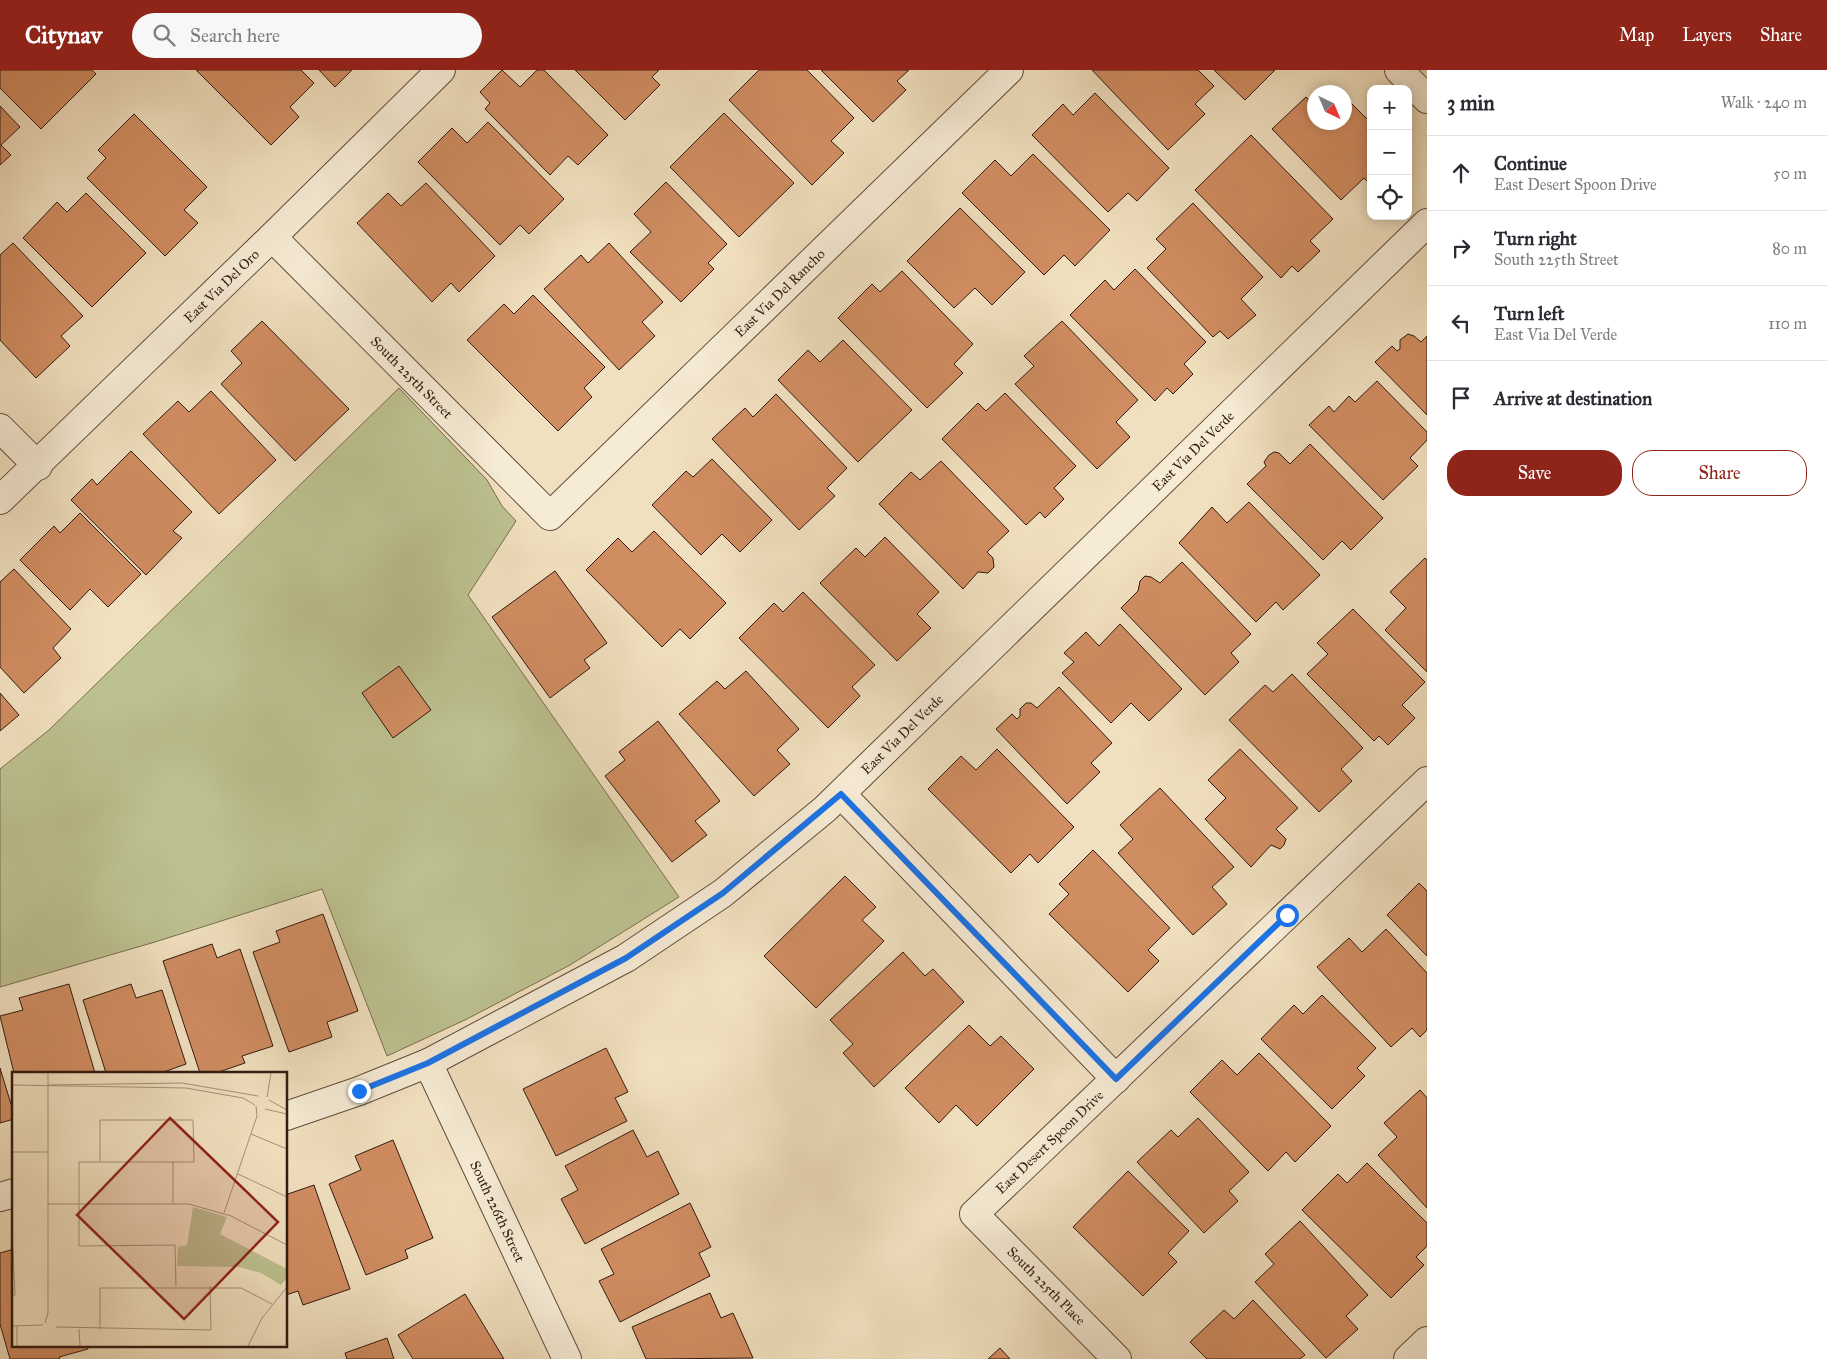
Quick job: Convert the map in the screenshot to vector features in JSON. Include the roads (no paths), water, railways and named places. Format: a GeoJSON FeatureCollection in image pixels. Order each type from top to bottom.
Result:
{"type":"FeatureCollection","features":[{"type":"Feature","properties":{"kind":"street","name":"East Via Del Oro"},"geometry":{"type":"LineString","coordinates":[[0,500],[38,466],[440,70]]}},
{"type":"Feature","properties":{"kind":"street","name":"East Via Del Rancho"},"geometry":{"type":"LineString","coordinates":[[550,516],[1009,70]]}},
{"type":"Feature","properties":{"kind":"street"},"geometry":{"type":"LineString","coordinates":[[1399,70],[1427,99]]}},
{"type":"Feature","properties":{"kind":"street","name":"East Via Del Verde"},"geometry":{"type":"LineString","coordinates":[[288,1115],[359,1091],[428,1063],[626,958],[723,893],[841,794],[1427,223]]}},
{"type":"Feature","properties":{"kind":"street","name":"South 225th Street"},"geometry":{"type":"LineString","coordinates":[[272,237],[550,516]]}},
{"type":"Feature","properties":{"kind":"street"},"geometry":{"type":"LineString","coordinates":[[0,428],[38,466]]}},
{"type":"Feature","properties":{"kind":"street","name":"East Desert Spoon Drive"},"geometry":{"type":"LineString","coordinates":[[974,1214],[1427,781]]}},
{"type":"Feature","properties":{"kind":"street"},"geometry":{"type":"LineString","coordinates":[[841,794],[1116,1079]]}},
{"type":"Feature","properties":{"kind":"street","name":"South 226th Street"},"geometry":{"type":"LineString","coordinates":[[428,1063],[567,1359]]}},
{"type":"Feature","properties":{"kind":"street","name":"South 225th Place"},"geometry":{"type":"LineString","coordinates":[[974,1214],[1117,1359]]}},
{"type":"Feature","properties":{"kind":"street"},"geometry":{"type":"LineString","coordinates":[[1408,1359],[1427,1341]]}}]}
